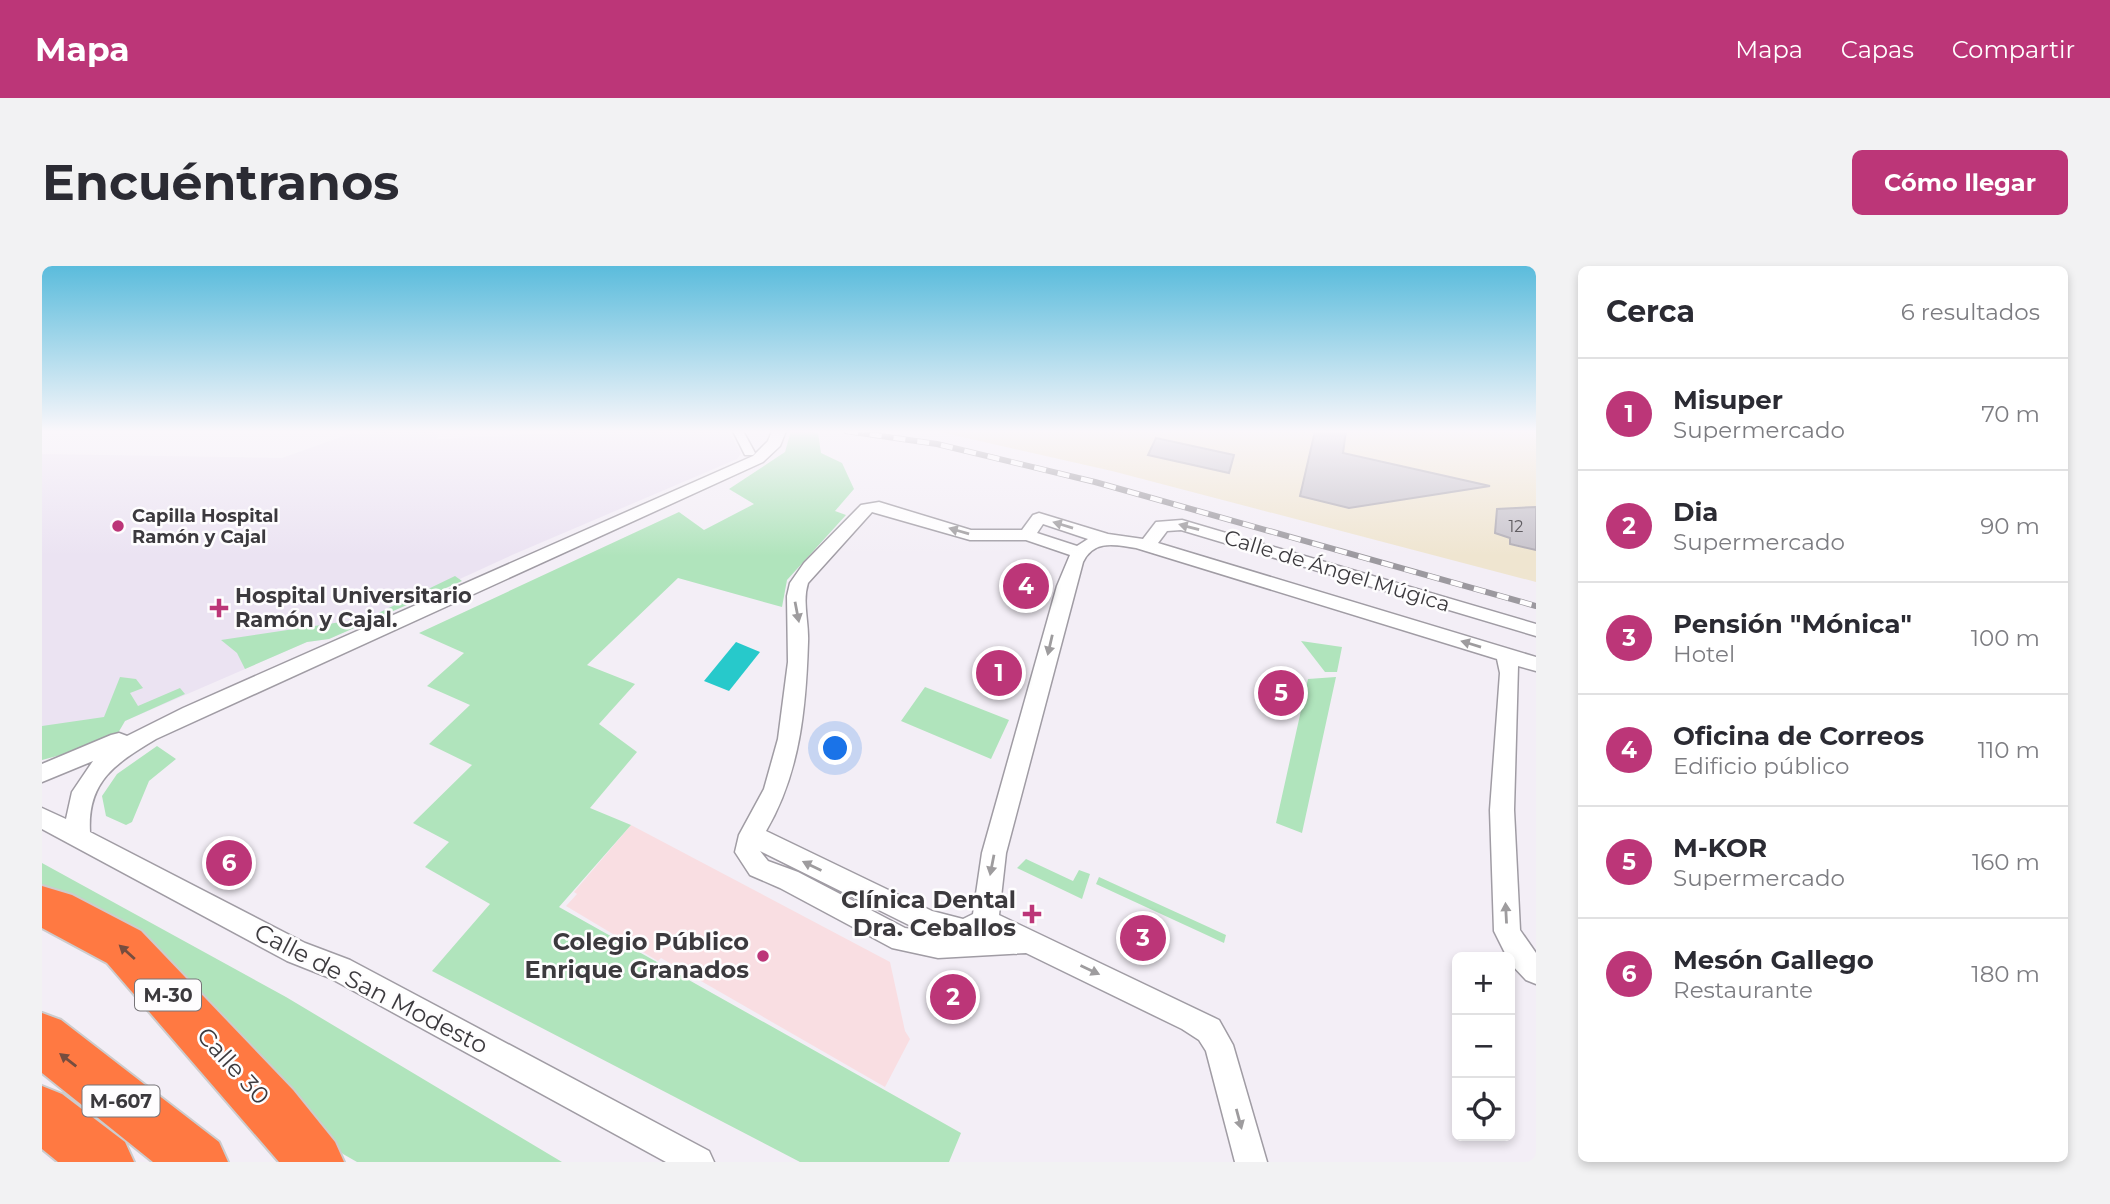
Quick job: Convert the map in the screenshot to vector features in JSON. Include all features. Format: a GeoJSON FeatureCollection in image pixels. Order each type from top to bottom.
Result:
{"type":"FeatureCollection","features":[{"type":"Feature","properties":{"kind":"highway","name":"Calle 30"},"geometry":{"type":"LineString","coordinates":[[42,907],[55,910],[124,947],[273,1110],[315,1162]]}},
{"type":"Feature","properties":{"kind":"highway","name":"M-607"},"geometry":{"type":"LineString","coordinates":[[42,1039],[200,1162]]}},
{"type":"Feature","properties":{"kind":"highway"},"geometry":{"type":"LineString","coordinates":[[273,1110],[342,1162]]}},
{"type":"Feature","properties":{"kind":"highway","name":"M-607"},"geometry":{"type":"LineString","coordinates":[[42,1114],[105,1162]]}},
{"type":"Feature","properties":{"kind":"street"},"geometry":{"type":"LineString","coordinates":[[42,773],[190,713],[725,473]]}},
{"type":"Feature","properties":{"kind":"street"},"geometry":{"type":"LineString","coordinates":[[1029,941],[937,946],[901,939],[789,880],[759,868],[747,852],[751,835],[788,758],[797,694],[800,623],[795,600],[800,581],[867,508],[873,506],[970,535],[1027,535],[1079,552]]}},
{"type":"Feature","properties":{"kind":"street","name":"Calle de Ángel Múgica"},"geometry":{"type":"LineString","coordinates":[[1027,535],[1040,518],[1106,539],[1147,546],[1536,664]]}},
{"type":"Feature","properties":{"kind":"street","name":"Calle de Ángel Múgica"},"geometry":{"type":"LineString","coordinates":[[1147,546],[1162,526],[1182,525],[1536,630]]}},
{"type":"Feature","properties":{"kind":"street"},"geometry":{"type":"LineString","coordinates":[[986,921],[987,891],[1001,823],[1066,586],[1079,552],[1089,544],[1106,539]]}},
{"type":"Feature","properties":{"kind":"street"},"geometry":{"type":"LineString","coordinates":[[1506,655],[1510,673],[1502,810],[1507,931],[1519,954],[1536,971]]}},
{"type":"Feature","properties":{"kind":"street"},"geometry":{"type":"LineString","coordinates":[[78,838],[76,807],[84,787],[99,766],[124,748],[190,713]]}},
{"type":"Feature","properties":{"kind":"street","name":"Calle de San Modesto"},"geometry":{"type":"LineString","coordinates":[[42,818],[296,952],[340,969],[698,1162]]}},
{"type":"Feature","properties":{"kind":"street"},"geometry":{"type":"LineString","coordinates":[[751,835],[928,922],[964,931],[986,921],[1192,1019],[1209,1030],[1219,1045],[1251,1162]]}},
{"type":"Feature","properties":{"kind":"shaded area","name":"Hospital Universitario Ramón y Cajal."},"geometry":{"type":"Polygon","coordinates":[[[42,473],[705,473],[512,555],[329,639],[307,642],[125,721],[118,733],[42,760],[42,473]]]}},
{"type":"Feature","properties":{"kind":"shaded area"},"geometry":{"type":"Polygon","coordinates":[[[1119,473],[1536,473],[1536,582],[1119,473]]]}},
{"type":"Feature","properties":{"kind":"shaded area","name":"Colegio Público Enrique Granados"},"geometry":{"type":"Polygon","coordinates":[[[631,825],[890,962],[905,1031],[910,1039],[885,1087],[661,958],[658,961],[566,906],[577,894],[574,892],[631,825]]]}},
{"type":"Feature","properties":{"kind":"green space"},"geometry":{"type":"Polygon","coordinates":[[[753,473],[847,473],[854,489],[835,511],[846,515],[787,580],[782,607],[678,578],[587,665],[635,684],[599,724],[637,752],[590,808],[631,825],[559,907],[961,1133],[949,1162],[800,1162],[432,971],[490,904],[425,867],[449,842],[413,823],[472,765],[429,744],[470,705],[427,686],[464,653],[419,633],[679,512],[704,530],[754,504],[729,489],[753,473]]]}},
{"type":"Feature","properties":{"kind":"green space"},"geometry":{"type":"Polygon","coordinates":[[[455,576],[462,581],[329,639],[307,642],[245,669],[237,653],[221,640],[368,618],[455,576]]]}},
{"type":"Feature","properties":{"kind":"green space"},"geometry":{"type":"Polygon","coordinates":[[[1301,641],[1342,647],[1337,672],[1325,672],[1301,641]]]}},
{"type":"Feature","properties":{"kind":"green space"},"geometry":{"type":"Polygon","coordinates":[[[120,677],[136,679],[143,688],[130,693],[138,706],[180,688],[185,694],[125,721],[118,733],[83,749],[42,760],[42,726],[104,717],[120,677]]]}},
{"type":"Feature","properties":{"kind":"green space"},"geometry":{"type":"Polygon","coordinates":[[[1336,677],[1302,833],[1276,823],[1308,679],[1336,677]]]}},
{"type":"Feature","properties":{"kind":"green space"},"geometry":{"type":"Polygon","coordinates":[[[925,687],[1009,720],[991,759],[901,721],[925,687]]]}},
{"type":"Feature","properties":{"kind":"green space"},"geometry":{"type":"Polygon","coordinates":[[[157,746],[176,759],[149,781],[132,822],[126,825],[106,816],[102,796],[117,774],[157,746]]]}},
{"type":"Feature","properties":{"kind":"green space"},"geometry":{"type":"Polygon","coordinates":[[[1026,859],[1073,881],[1079,870],[1090,874],[1082,899],[1017,868],[1026,859]]]}},
{"type":"Feature","properties":{"kind":"green space"},"geometry":{"type":"Polygon","coordinates":[[[42,863],[286,997],[562,1162],[357,1162],[343,1154],[243,1056],[42,897],[42,863]]]}},
{"type":"Feature","properties":{"kind":"green space"},"geometry":{"type":"Polygon","coordinates":[[[1099,877],[1226,935],[1224,943],[1096,884],[1099,877]]]}},
{"type":"Feature","properties":{"kind":"water"},"geometry":{"type":"Polygon","coordinates":[[[736,642],[760,652],[729,691],[704,681],[736,642]]]}},
{"type":"Feature","properties":{"kind":"building"},"geometry":{"type":"Polygon","coordinates":[[[1305,473],[1431,473],[1490,486],[1349,508],[1300,496],[1305,473]]]}},
{"type":"Feature","properties":{"kind":"building"},"geometry":{"type":"Polygon","coordinates":[[[1536,507],[1536,550],[1510,544],[1510,538],[1495,533],[1497,509],[1536,507]]]}},
{"type":"Feature","properties":{"kind":"railway"},"geometry":{"type":"LineString","coordinates":[[1057,473],[1536,606]]}},
{"type":"Feature","properties":{"kind":"place","name":"Capilla Hospital Ramón y Cajal"},"geometry":{"type":"Point","coordinates":[118,526]}},
{"type":"Feature","properties":{"kind":"place","name":"Oficina de Correos"},"geometry":{"type":"Point","coordinates":[1026,586]}},
{"type":"Feature","properties":{"kind":"place","name":"Hospital Universitario Ramón y Cajal."},"geometry":{"type":"Point","coordinates":[219,608]}},
{"type":"Feature","properties":{"kind":"place","name":"Misuper"},"geometry":{"type":"Point","coordinates":[999,673]}},
{"type":"Feature","properties":{"kind":"place","name":"M-KOR"},"geometry":{"type":"Point","coordinates":[1281,693]}},
{"type":"Feature","properties":{"kind":"place","name":"Mesón Gallego"},"geometry":{"type":"Point","coordinates":[229,863]}},
{"type":"Feature","properties":{"kind":"place","name":"Clínica Dental Dra. Ceballos"},"geometry":{"type":"Point","coordinates":[1032,914]}},
{"type":"Feature","properties":{"kind":"place","name":"Pensión \"Mónica\""},"geometry":{"type":"Point","coordinates":[1143,938]}},
{"type":"Feature","properties":{"kind":"place","name":"Colegio Público Enrique Granados"},"geometry":{"type":"Point","coordinates":[763,956]}},
{"type":"Feature","properties":{"kind":"place","name":"Dia"},"geometry":{"type":"Point","coordinates":[953,997]}}]}
